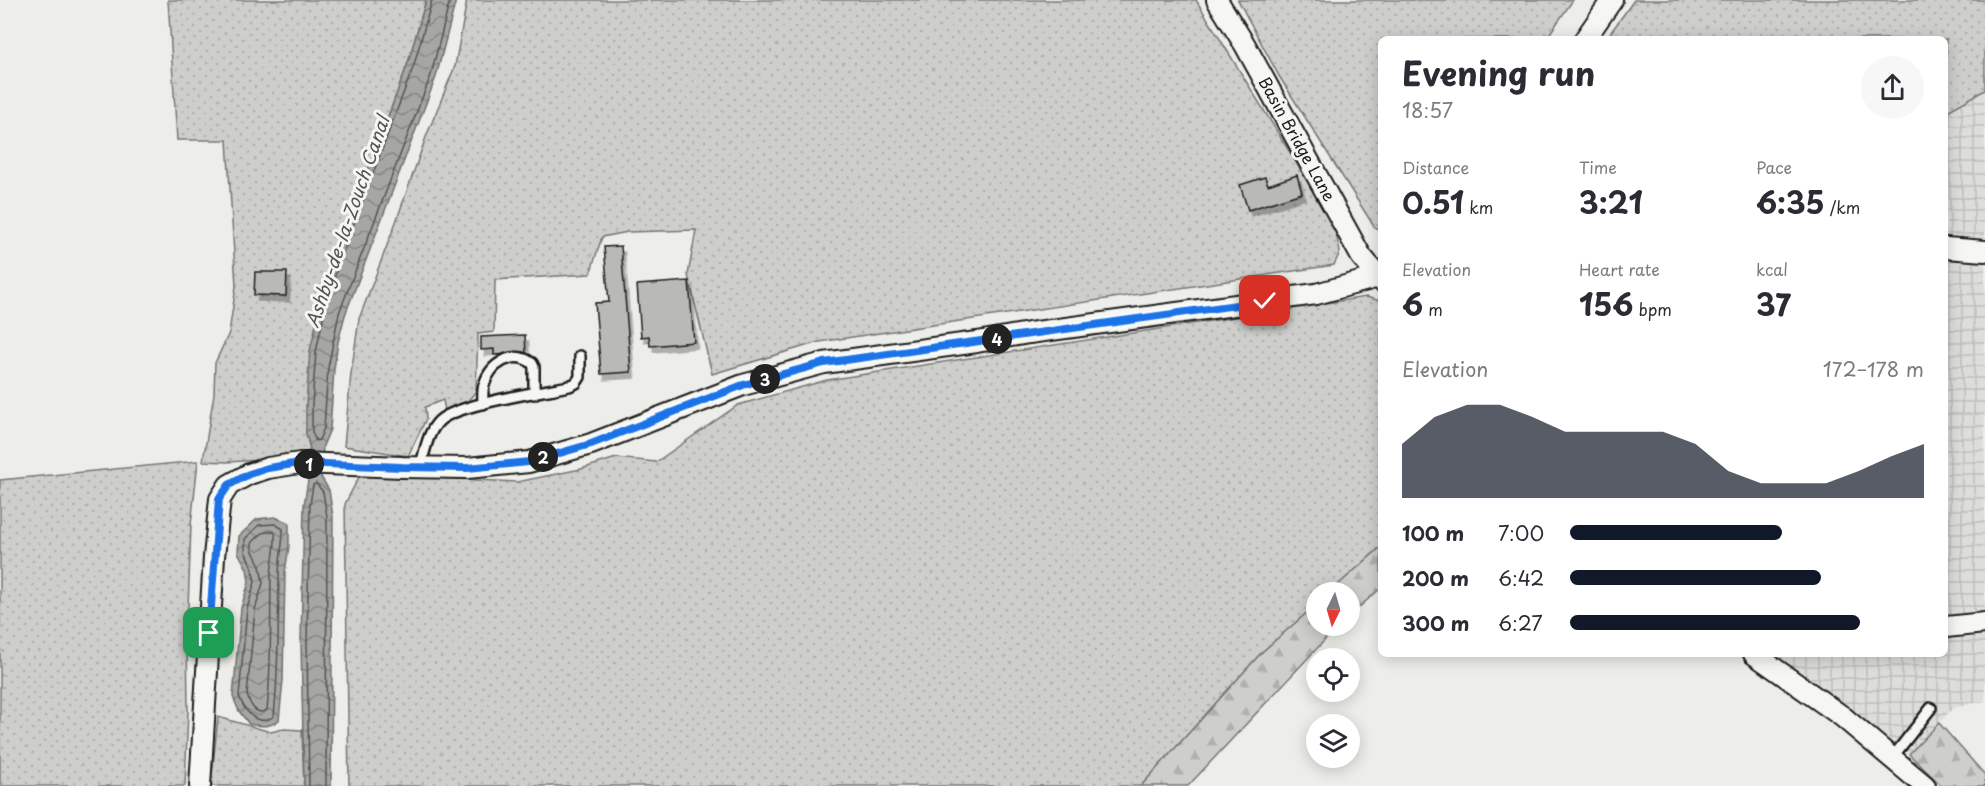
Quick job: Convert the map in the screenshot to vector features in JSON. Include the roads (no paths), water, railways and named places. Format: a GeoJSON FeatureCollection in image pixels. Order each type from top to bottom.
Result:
{"type":"FeatureCollection","features":[{"type":"Feature","properties":{"kind":"street","name":"Basin Bridge Lane"},"geometry":{"type":"LineString","coordinates":[[1217,0],[1245,45],[1361,256],[1378,276]]}},
{"type":"Feature","properties":{"kind":"street"},"geometry":{"type":"LineString","coordinates":[[1587,36],[1612,0]]}},
{"type":"Feature","properties":{"kind":"street"},"geometry":{"type":"LineString","coordinates":[[1948,248],[1985,251]]}},
{"type":"Feature","properties":{"kind":"street"},"geometry":{"type":"LineString","coordinates":[[200,786],[219,499],[229,485],[249,474],[268,468],[300,463],[467,468],[529,462],[591,444],[743,385],[824,363],[1316,294],[1378,278]]}},
{"type":"Feature","properties":{"kind":"street"},"geometry":{"type":"LineString","coordinates":[[1948,627],[1985,623]]}},
{"type":"Feature","properties":{"kind":"street"},"geometry":{"type":"LineString","coordinates":[[1758,657],[1843,717],[1925,786]]}},
{"type":"Feature","properties":{"kind":"lane"},"geometry":{"type":"LineString","coordinates":[[420,468],[433,429],[441,419],[455,412],[483,404],[576,383],[581,372],[580,356]]}},
{"type":"Feature","properties":{"kind":"lane"},"geometry":{"type":"LineString","coordinates":[[483,404],[484,386],[490,373],[498,364],[514,357],[521,357],[532,363],[534,394]]}},
{"type":"Feature","properties":{"kind":"lane"},"geometry":{"type":"LineString","coordinates":[[1892,758],[1931,708]]}},
{"type":"Feature","properties":{"kind":"water"},"geometry":{"type":"Polygon","coordinates":[[[426,0],[456,0],[436,77],[345,315],[338,342],[330,429],[323,446],[321,477],[329,490],[333,517],[331,786],[304,786],[301,642],[304,505],[310,449],[306,433],[306,404],[310,351],[321,302],[333,264],[408,63],[426,0]]]}},
{"type":"Feature","properties":{"kind":"water"},"geometry":{"type":"Polygon","coordinates":[[[275,517],[289,523],[289,546],[285,572],[283,680],[279,720],[262,726],[249,724],[239,711],[233,697],[241,608],[249,582],[247,569],[238,552],[239,536],[257,519],[275,517]]]}},
{"type":"Feature","properties":{"kind":"water label","name":"Ashby-de-la-Zouch Canal"},"geometry":{"type":"Point","coordinates":[348,222]}}]}
